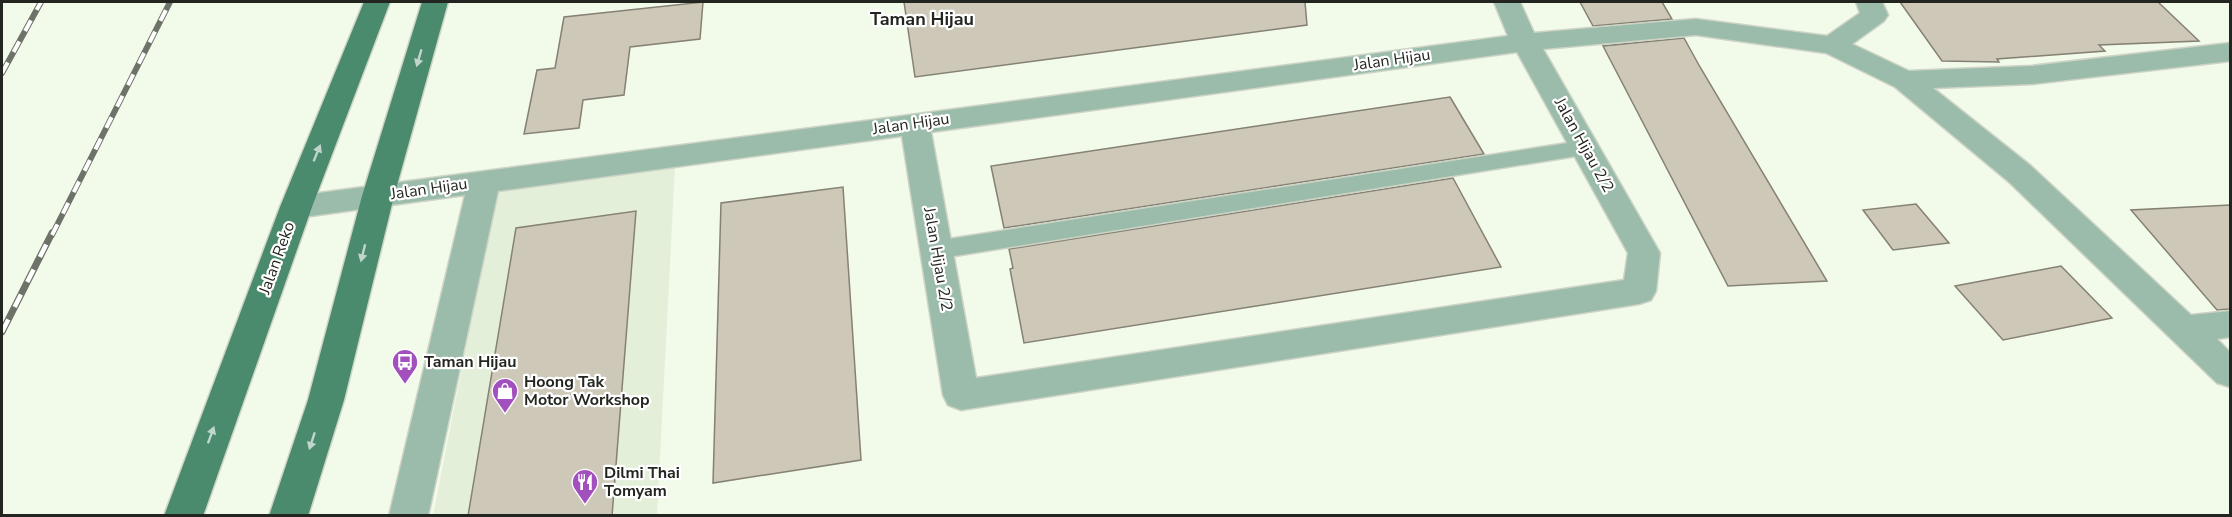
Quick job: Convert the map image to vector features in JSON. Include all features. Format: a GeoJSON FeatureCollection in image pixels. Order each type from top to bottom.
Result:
{"type":"FeatureCollection","features":[{"type":"Feature","properties":{"kind":"main road","name":"Jalan Reko"},"geometry":{"type":"LineString","coordinates":[[183,516],[296,207],[377,2]]}},
{"type":"Feature","properties":{"kind":"main road"},"geometry":{"type":"LineString","coordinates":[[288,516],[326,400],[378,196],[435,2]]}},
{"type":"Feature","properties":{"kind":"street","name":"Jalan Hijau 2/2"},"geometry":{"type":"LineString","coordinates":[[915,124],[961,395],[1639,291],[1644,253],[1526,42],[1508,2]]}},
{"type":"Feature","properties":{"kind":"street"},"geometry":{"type":"LineString","coordinates":[[1832,45],[1874,15],[1869,2]]}},
{"type":"Feature","properties":{"kind":"street","name":"Jalan Hijau"},"geometry":{"type":"LineString","coordinates":[[296,207],[1526,42],[1696,27],[1832,45],[1905,80]]}},
{"type":"Feature","properties":{"kind":"street"},"geometry":{"type":"LineString","coordinates":[[1905,80],[2031,75],[2230,52]]}},
{"type":"Feature","properties":{"kind":"street"},"geometry":{"type":"LineString","coordinates":[[1905,80],[2020,174],[2230,373]]}},
{"type":"Feature","properties":{"kind":"street"},"geometry":{"type":"LineString","coordinates":[[408,516],[484,182]]}},
{"type":"Feature","properties":{"kind":"street"},"geometry":{"type":"LineString","coordinates":[[2186,329],[2230,324]]}},
{"type":"Feature","properties":{"kind":"lane"},"geometry":{"type":"LineString","coordinates":[[936,250],[1587,148]]}},
{"type":"Feature","properties":{"kind":"shaded area"},"geometry":{"type":"Polygon","coordinates":[[[675,167],[657,515],[433,516],[496,192],[675,167]]]}},
{"type":"Feature","properties":{"kind":"building"},"geometry":{"type":"Polygon","coordinates":[[[703,2],[700,39],[630,47],[624,95],[583,100],[579,128],[524,134],[537,70],[555,68],[564,17],[703,2]]]}},
{"type":"Feature","properties":{"kind":"building"},"geometry":{"type":"Polygon","coordinates":[[[904,2],[1305,2],[1307,25],[915,77],[904,2]]]}},
{"type":"Feature","properties":{"kind":"building"},"geometry":{"type":"Polygon","coordinates":[[[1580,2],[1662,2],[1672,19],[1593,26],[1580,2]]]}},
{"type":"Feature","properties":{"kind":"building"},"geometry":{"type":"Polygon","coordinates":[[[1900,2],[2158,2],[2199,41],[2099,45],[2105,51],[1997,59],[1999,62],[1942,61],[1900,2]]]}},
{"type":"Feature","properties":{"kind":"building"},"geometry":{"type":"Polygon","coordinates":[[[1684,38],[1827,281],[1728,286],[1603,46],[1684,38]]]}},
{"type":"Feature","properties":{"kind":"building"},"geometry":{"type":"Polygon","coordinates":[[[1450,97],[1484,154],[1004,228],[991,166],[1450,97]]]}},
{"type":"Feature","properties":{"kind":"building"},"geometry":{"type":"Polygon","coordinates":[[[1453,178],[1501,267],[1024,343],[1010,269],[1013,268],[1009,249],[1453,178]]]}},
{"type":"Feature","properties":{"kind":"building"},"geometry":{"type":"Polygon","coordinates":[[[843,187],[861,460],[713,483],[721,203],[843,187]]]}},
{"type":"Feature","properties":{"kind":"building"},"geometry":{"type":"Polygon","coordinates":[[[1916,204],[1949,243],[1893,250],[1863,210],[1916,204]]]}},
{"type":"Feature","properties":{"kind":"building"},"geometry":{"type":"Polygon","coordinates":[[[2230,205],[2230,309],[2217,310],[2131,210],[2230,205]]]}},
{"type":"Feature","properties":{"kind":"building"},"geometry":{"type":"Polygon","coordinates":[[[636,211],[612,516],[468,516],[516,228],[636,211]]]}},
{"type":"Feature","properties":{"kind":"building"},"geometry":{"type":"Polygon","coordinates":[[[2061,266],[2112,318],[2003,340],[1955,286],[2061,266]]]}},
{"type":"Feature","properties":{"kind":"railway"},"geometry":{"type":"LineString","coordinates":[[2,73],[41,2]]}},
{"type":"Feature","properties":{"kind":"railway"},"geometry":{"type":"LineString","coordinates":[[52,235],[170,2]]}},
{"type":"Feature","properties":{"kind":"railway"},"geometry":{"type":"LineString","coordinates":[[2,332],[52,233]]}},
{"type":"Feature","properties":{"kind":"place","name":"Taman Hijau"},"geometry":{"type":"Point","coordinates":[405,385]}},
{"type":"Feature","properties":{"kind":"place","name":"Hoong Tak Motor Workshop"},"geometry":{"type":"Point","coordinates":[505,414]}},
{"type":"Feature","properties":{"kind":"place","name":"Dilmi Thai Tomyam"},"geometry":{"type":"Point","coordinates":[585,505]}},
{"type":"Feature","properties":{"kind":"district","name":"Taman Hijau"},"geometry":{"type":"Point","coordinates":[922,19]}}]}
